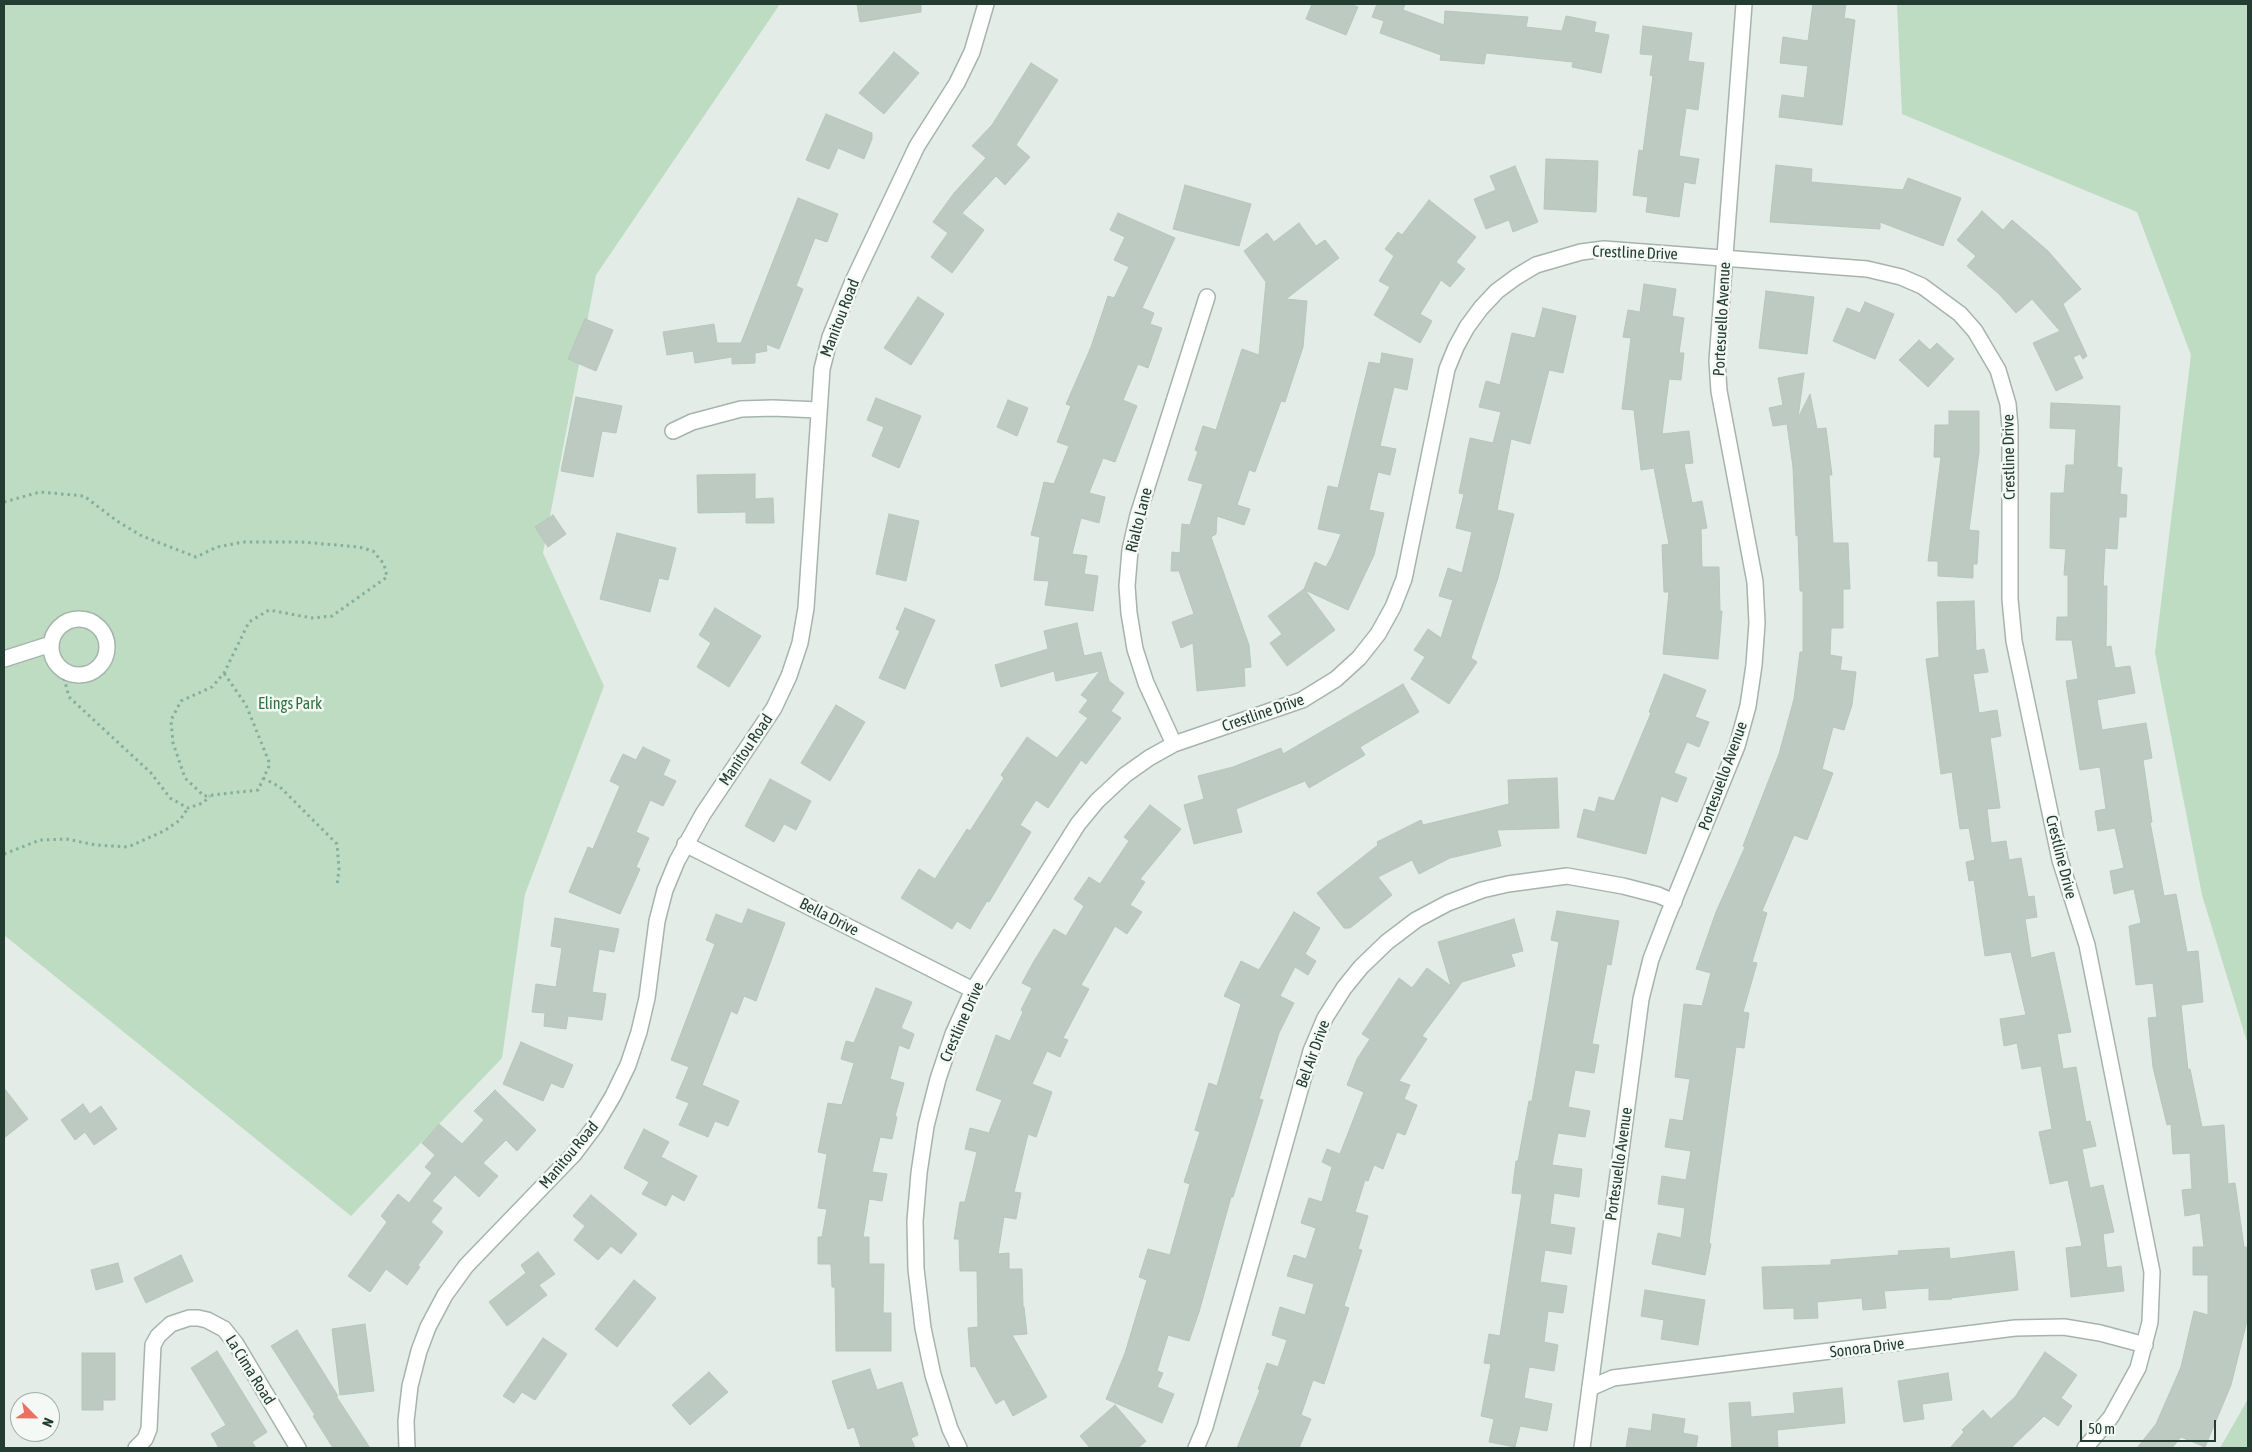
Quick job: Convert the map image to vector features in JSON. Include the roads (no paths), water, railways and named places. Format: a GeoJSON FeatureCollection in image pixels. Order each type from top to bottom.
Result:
{"type":"FeatureCollection","features":[{"type":"Feature","properties":{"kind":"street","name":"Manitou Road"},"geometry":{"type":"LineString","coordinates":[[407,1448],[406,1422],[412,1378],[428,1326],[445,1295],[466,1266],[574,1154],[595,1126],[613,1096],[628,1065],[639,1032],[647,998],[657,921],[665,890],[684,844],[774,708],[789,676],[800,643],[806,608],[818,410],[822,369],[833,329],[853,281],[917,146],[957,83],[972,52],[986,4]]}},
{"type":"Feature","properties":{"kind":"street","name":"Portesuello Avenue"},"geometry":{"type":"LineString","coordinates":[[1582,1448],[1641,999],[1652,958],[1737,746],[1748,706],[1754,665],[1757,624],[1755,582],[1724,418],[1718,368],[1744,4]]}},
{"type":"Feature","properties":{"kind":"street","name":"Crestline Drive"},"geometry":{"type":"LineString","coordinates":[[959,1448],[950,1429],[933,1376],[923,1328],[916,1268],[916,1221],[919,1173],[928,1116],[953,1034],[973,990],[1078,824],[1097,801],[1125,775],[1149,758],[1174,744],[1306,698],[1336,679],[1359,658],[1378,634],[1393,607],[1404,579],[1447,369],[1467,326],[1497,291],[1516,277],[1536,266],[1580,252],[1604,249],[1868,269],[1901,277],[1922,286],[1960,314],[1984,343],[1998,370],[2008,404],[2010,427],[2010,599],[2014,641],[2060,860],[2087,946],[2152,1272],[2150,1322],[2145,1346],[2130,1386],[2112,1417],[2085,1448]]}},
{"type":"Feature","properties":{"kind":"street","name":"Rialto Lane"},"geometry":{"type":"LineString","coordinates":[[1174,744],[1146,683],[1135,649],[1129,613],[1130,550],[1138,515],[1206,297]]}},
{"type":"Feature","properties":{"kind":"street"},"geometry":{"type":"LineString","coordinates":[[673,430],[692,422],[741,409],[818,410]]}},
{"type":"Feature","properties":{"kind":"street"},"geometry":{"type":"LineString","coordinates":[[4,659],[51,644],[60,627],[68,622],[86,620],[101,630],[107,648],[105,657],[100,665],[85,674],[76,675],[66,672],[54,661],[51,644]]}},
{"type":"Feature","properties":{"kind":"street","name":"Bella Drive"},"geometry":{"type":"LineString","coordinates":[[684,844],[973,990]]}},
{"type":"Feature","properties":{"kind":"street","name":"Bel Air Drive"},"geometry":{"type":"LineString","coordinates":[[1196,1448],[1205,1427],[1310,1051],[1325,1018],[1344,988],[1361,967],[1387,942],[1416,920],[1448,903],[1482,890],[1508,884],[1567,876],[1623,886],[1658,895],[1674,902]]}},
{"type":"Feature","properties":{"kind":"street","name":"La Cima Road"},"geometry":{"type":"LineString","coordinates":[[136,1448],[145,1439],[149,1429],[153,1345],[158,1336],[171,1324],[189,1318],[198,1318],[207,1320],[224,1329],[236,1344],[298,1448]]}},
{"type":"Feature","properties":{"kind":"street","name":"Sonora Drive"},"geometry":{"type":"LineString","coordinates":[[1590,1388],[1614,1378],[2023,1328],[2064,1327],[2100,1333],[2145,1346]]}},
{"type":"Feature","properties":{"kind":"park label","name":"Elings Park"},"geometry":{"type":"Point","coordinates":[290,704]}}]}
